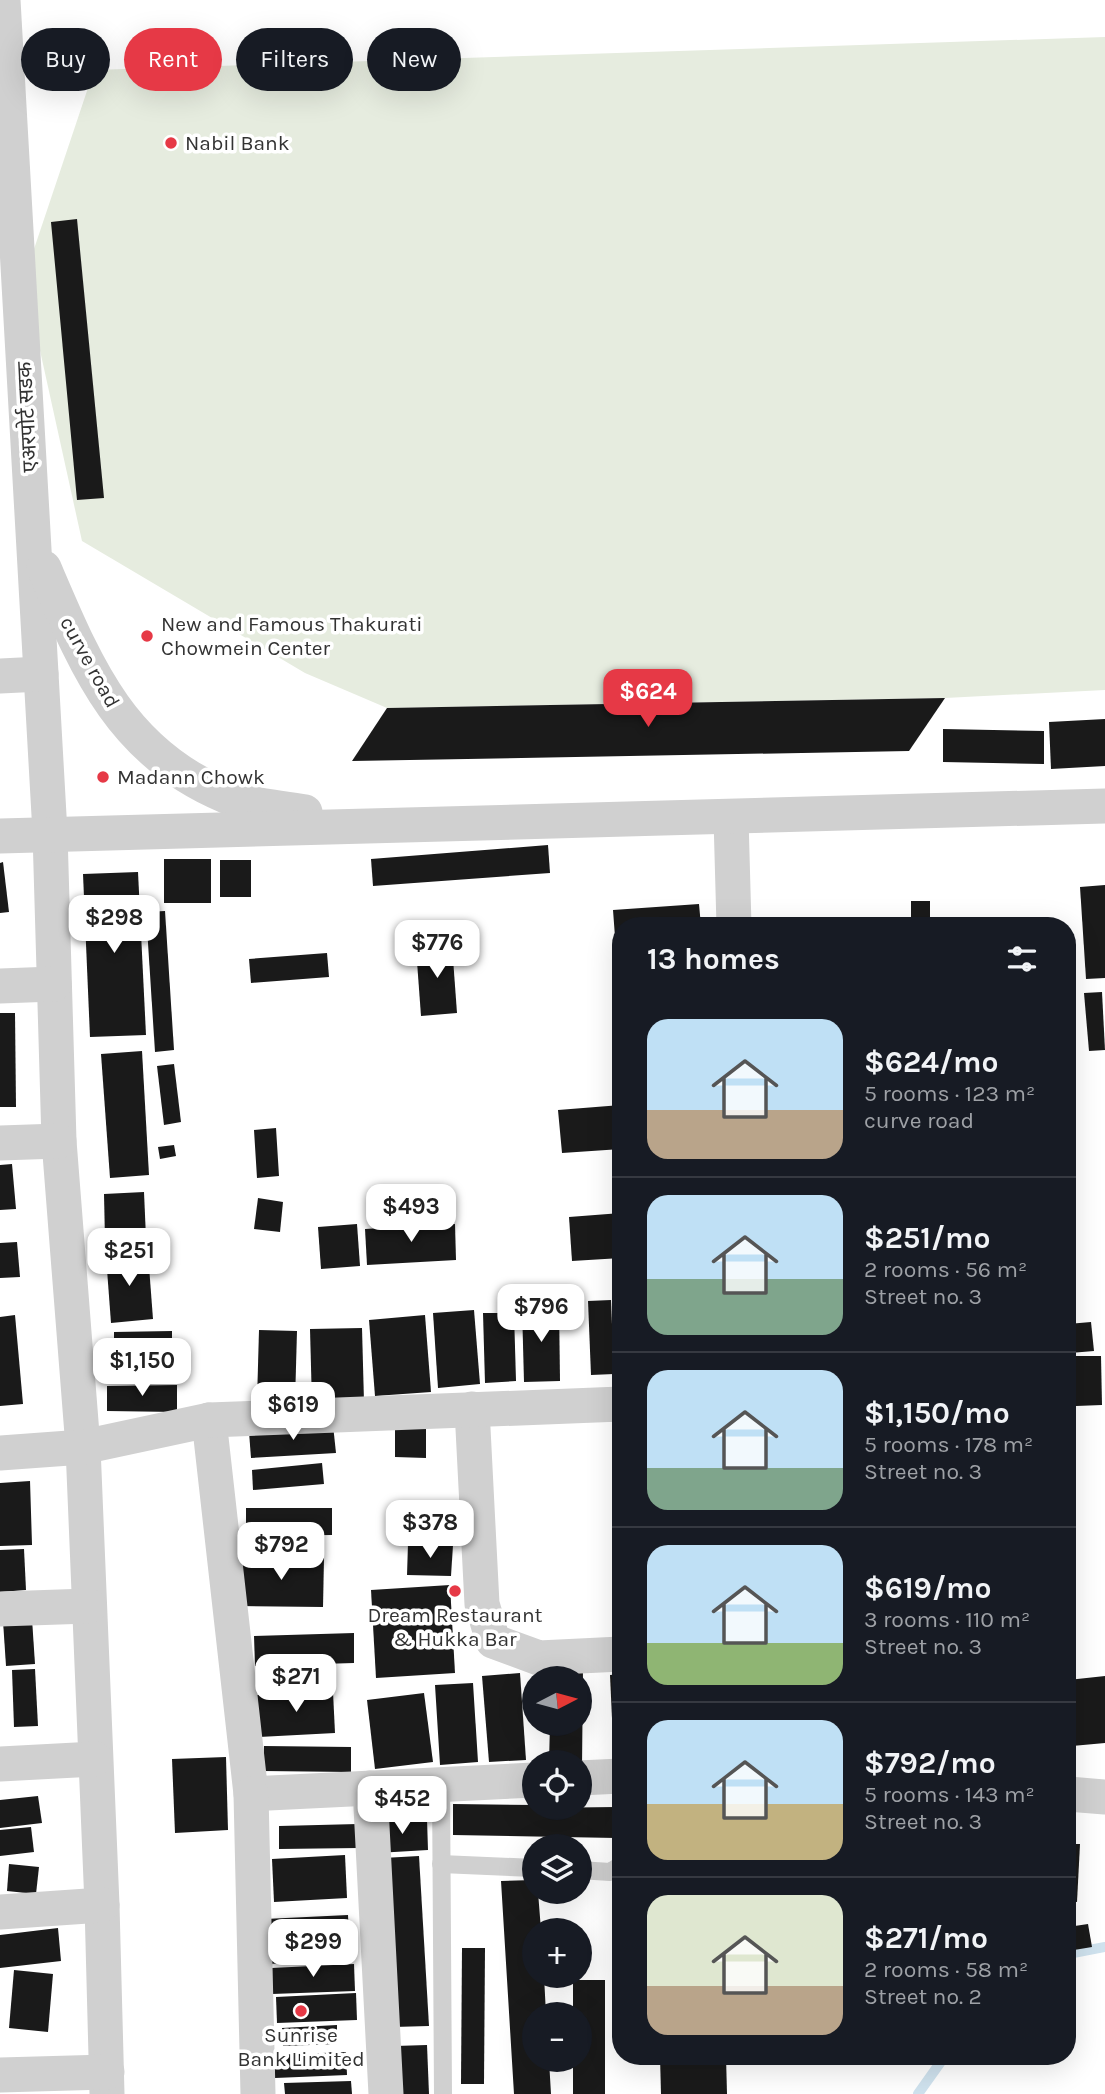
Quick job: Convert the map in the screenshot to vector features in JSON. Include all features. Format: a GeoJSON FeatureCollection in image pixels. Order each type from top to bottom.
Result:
{"type":"FeatureCollection","features":[{"type":"Feature","properties":{"kind":"street","name":"एअरपोर्ट सडक"},"geometry":{"type":"LineString","coordinates":[[4,0],[50,833],[59,1141],[83,1447],[107,2083]]}},
{"type":"Feature","properties":{"kind":"street","name":"curve road"},"geometry":{"type":"LineString","coordinates":[[34,546],[72,634],[108,702],[138,737],[176,767],[227,797],[367,824]]}},
{"type":"Feature","properties":{"kind":"street"},"geometry":{"type":"LineString","coordinates":[[0,676],[41,674]]}},
{"type":"Feature","properties":{"kind":"street"},"geometry":{"type":"LineString","coordinates":[[0,836],[1105,806]]}},
{"type":"Feature","properties":{"kind":"street"},"geometry":{"type":"LineString","coordinates":[[731,818],[734,917]]}},
{"type":"Feature","properties":{"kind":"street"},"geometry":{"type":"LineString","coordinates":[[0,986],[54,984]]}},
{"type":"Feature","properties":{"kind":"street"},"geometry":{"type":"LineString","coordinates":[[0,1143],[59,1141]]}},
{"type":"Feature","properties":{"kind":"street"},"geometry":{"type":"LineString","coordinates":[[0,1453],[83,1447],[209,1420],[612,1404]]}},
{"type":"Feature","properties":{"kind":"street"},"geometry":{"type":"LineString","coordinates":[[472,1409],[482,1604],[493,1641],[538,1658],[612,1654]]}},
{"type":"Feature","properties":{"kind":"street"},"geometry":{"type":"LineString","coordinates":[[209,1420],[251,1794],[258,2094]]}},
{"type":"Feature","properties":{"kind":"street"},"geometry":{"type":"LineString","coordinates":[[0,1609],[89,1606]]}},
{"type":"Feature","properties":{"kind":"street"},"geometry":{"type":"LineString","coordinates":[[0,1764],[95,1759]]}},
{"type":"Feature","properties":{"kind":"street"},"geometry":{"type":"LineString","coordinates":[[592,1777],[612,1776]]}},
{"type":"Feature","properties":{"kind":"street"},"geometry":{"type":"LineString","coordinates":[[251,1794],[522,1781]]}},
{"type":"Feature","properties":{"kind":"street"},"geometry":{"type":"LineString","coordinates":[[370,1788],[386,2094]]}},
{"type":"Feature","properties":{"kind":"street"},"geometry":{"type":"LineString","coordinates":[[1076,1795],[1105,1797]]}},
{"type":"Feature","properties":{"kind":"street"},"geometry":{"type":"LineString","coordinates":[[0,1912],[102,1905]]}},
{"type":"Feature","properties":{"kind":"street"},"geometry":{"type":"LineString","coordinates":[[0,2075],[107,2083]]}},
{"type":"Feature","properties":{"kind":"lane"},"geometry":{"type":"LineString","coordinates":[[441,1785],[443,2094]]}},
{"type":"Feature","properties":{"kind":"lane"},"geometry":{"type":"LineString","coordinates":[[441,1864],[522,1867]]}},
{"type":"Feature","properties":{"kind":"lane"},"geometry":{"type":"LineString","coordinates":[[592,1871],[612,1871]]}},
{"type":"Feature","properties":{"kind":"shaded area"},"geometry":{"type":"Polygon","coordinates":[[[1105,37],[1105,690],[945,698],[387,708],[305,673],[82,541],[30,305],[33,252],[87,91],[110,91],[110,69],[124,69],[124,91],[222,91],[222,66],[236,65],[236,91],[353,91],[353,62],[367,61],[367,91],[461,91],[461,58],[1105,37]]]}},
{"type":"Feature","properties":{"kind":"building"},"geometry":{"type":"Polygon","coordinates":[[[77,219],[104,498],[77,500],[51,222],[77,219]]]}},
{"type":"Feature","properties":{"kind":"building"},"geometry":{"type":"Polygon","coordinates":[[[945,698],[909,751],[352,761],[387,708],[945,698]]]}},
{"type":"Feature","properties":{"kind":"building"},"geometry":{"type":"Polygon","coordinates":[[[1105,719],[1105,766],[1051,769],[1049,722],[1105,719]]]}},
{"type":"Feature","properties":{"kind":"building"},"geometry":{"type":"Polygon","coordinates":[[[943,729],[1044,731],[1044,764],[943,762],[943,729]]]}},
{"type":"Feature","properties":{"kind":"building"},"geometry":{"type":"Polygon","coordinates":[[[548,845],[550,873],[373,886],[371,859],[548,845]]]}},
{"type":"Feature","properties":{"kind":"building"},"geometry":{"type":"Polygon","coordinates":[[[164,859],[211,859],[211,903],[164,903],[164,859]]]}},
{"type":"Feature","properties":{"kind":"building"},"geometry":{"type":"Polygon","coordinates":[[[220,860],[251,860],[251,897],[220,897],[220,860]]]}},
{"type":"Feature","properties":{"kind":"building"},"geometry":{"type":"Polygon","coordinates":[[[3,862],[9,912],[0,913],[0,863],[3,862]]]}},
{"type":"Feature","properties":{"kind":"building"},"geometry":{"type":"Polygon","coordinates":[[[138,872],[146,1035],[90,1037],[83,874],[138,872]]]}},
{"type":"Feature","properties":{"kind":"building"},"geometry":{"type":"Polygon","coordinates":[[[1105,885],[1105,978],[1086,979],[1080,887],[1105,885]]]}},
{"type":"Feature","properties":{"kind":"building"},"geometry":{"type":"Polygon","coordinates":[[[911,901],[930,901],[930,917],[911,917],[911,901]]]}},
{"type":"Feature","properties":{"kind":"building"},"geometry":{"type":"Polygon","coordinates":[[[699,904],[700,917],[614,917],[613,910],[699,904]]]}},
{"type":"Feature","properties":{"kind":"building"},"geometry":{"type":"Polygon","coordinates":[[[165,911],[174,1050],[155,1052],[146,912],[165,911]]]}},
{"type":"Feature","properties":{"kind":"building"},"geometry":{"type":"Polygon","coordinates":[[[452,945],[457,1013],[421,1016],[416,948],[452,945]]]}},
{"type":"Feature","properties":{"kind":"building"},"geometry":{"type":"Polygon","coordinates":[[[327,953],[329,977],[251,983],[249,959],[327,953]]]}},
{"type":"Feature","properties":{"kind":"building"},"geometry":{"type":"Polygon","coordinates":[[[1102,992],[1105,1050],[1089,1051],[1084,993],[1102,992]]]}},
{"type":"Feature","properties":{"kind":"building"},"geometry":{"type":"Polygon","coordinates":[[[0,1013],[15,1013],[16,1107],[0,1107],[0,1013]]]}},
{"type":"Feature","properties":{"kind":"building"},"geometry":{"type":"Polygon","coordinates":[[[142,1051],[149,1175],[110,1178],[101,1054],[142,1051]]]}},
{"type":"Feature","properties":{"kind":"building"},"geometry":{"type":"Polygon","coordinates":[[[174,1064],[181,1122],[164,1125],[157,1066],[174,1064]]]}},
{"type":"Feature","properties":{"kind":"building"},"geometry":{"type":"Polygon","coordinates":[[[612,1106],[612,1150],[562,1153],[558,1110],[612,1106]]]}},
{"type":"Feature","properties":{"kind":"building"},"geometry":{"type":"Polygon","coordinates":[[[276,1128],[279,1176],[257,1178],[254,1130],[276,1128]]]}},
{"type":"Feature","properties":{"kind":"building"},"geometry":{"type":"Polygon","coordinates":[[[174,1145],[176,1156],[160,1159],[158,1147],[174,1145]]]}},
{"type":"Feature","properties":{"kind":"building"},"geometry":{"type":"Polygon","coordinates":[[[12,1164],[16,1209],[0,1210],[0,1165],[12,1164]]]}},
{"type":"Feature","properties":{"kind":"building"},"geometry":{"type":"Polygon","coordinates":[[[144,1192],[146,1238],[105,1240],[104,1194],[144,1192]]]}},
{"type":"Feature","properties":{"kind":"building"},"geometry":{"type":"Polygon","coordinates":[[[258,1198],[283,1202],[280,1232],[254,1229],[258,1198]]]}},
{"type":"Feature","properties":{"kind":"building"},"geometry":{"type":"Polygon","coordinates":[[[612,1214],[612,1259],[572,1261],[569,1217],[612,1214]]]}},
{"type":"Feature","properties":{"kind":"building"},"geometry":{"type":"Polygon","coordinates":[[[357,1224],[360,1266],[321,1269],[318,1227],[357,1224]]]}},
{"type":"Feature","properties":{"kind":"building"},"geometry":{"type":"Polygon","coordinates":[[[455,1224],[456,1260],[367,1265],[365,1229],[455,1224]]]}},
{"type":"Feature","properties":{"kind":"building"},"geometry":{"type":"Polygon","coordinates":[[[17,1242],[20,1277],[0,1278],[0,1243],[17,1242]]]}},
{"type":"Feature","properties":{"kind":"building"},"geometry":{"type":"Polygon","coordinates":[[[148,1253],[153,1319],[111,1323],[106,1256],[148,1253]]]}},
{"type":"Feature","properties":{"kind":"building"},"geometry":{"type":"Polygon","coordinates":[[[611,1300],[612,1374],[591,1375],[588,1301],[611,1300]]]}},
{"type":"Feature","properties":{"kind":"building"},"geometry":{"type":"Polygon","coordinates":[[[559,1305],[560,1381],[524,1382],[522,1307],[559,1305]]]}},
{"type":"Feature","properties":{"kind":"building"},"geometry":{"type":"Polygon","coordinates":[[[474,1310],[480,1384],[438,1388],[433,1313],[474,1310]]]}},
{"type":"Feature","properties":{"kind":"building"},"geometry":{"type":"Polygon","coordinates":[[[483,1313],[514,1313],[516,1381],[485,1383],[483,1313]]]}},
{"type":"Feature","properties":{"kind":"building"},"geometry":{"type":"Polygon","coordinates":[[[15,1315],[23,1404],[0,1406],[0,1317],[15,1315]]]}},
{"type":"Feature","properties":{"kind":"building"},"geometry":{"type":"Polygon","coordinates":[[[425,1315],[431,1392],[375,1396],[369,1320],[425,1315]]]}},
{"type":"Feature","properties":{"kind":"building"},"geometry":{"type":"Polygon","coordinates":[[[1091,1322],[1094,1351],[1076,1352],[1076,1323],[1091,1322]]]}},
{"type":"Feature","properties":{"kind":"building"},"geometry":{"type":"Polygon","coordinates":[[[362,1328],[364,1402],[312,1404],[310,1329],[362,1328]]]}},
{"type":"Feature","properties":{"kind":"building"},"geometry":{"type":"Polygon","coordinates":[[[259,1330],[297,1331],[295,1402],[257,1401],[259,1330]]]}},
{"type":"Feature","properties":{"kind":"building"},"geometry":{"type":"Polygon","coordinates":[[[172,1331],[172,1349],[114,1350],[114,1332],[172,1331]]]}},
{"type":"Feature","properties":{"kind":"building"},"geometry":{"type":"Polygon","coordinates":[[[181,1356],[181,1371],[117,1371],[118,1357],[181,1356]]]}},
{"type":"Feature","properties":{"kind":"building"},"geometry":{"type":"Polygon","coordinates":[[[1076,1356],[1101,1356],[1102,1405],[1076,1406],[1076,1356]]]}},
{"type":"Feature","properties":{"kind":"building"},"geometry":{"type":"Polygon","coordinates":[[[177,1385],[177,1412],[107,1411],[107,1386],[177,1385]]]}},
{"type":"Feature","properties":{"kind":"building"},"geometry":{"type":"Polygon","coordinates":[[[395,1424],[426,1425],[426,1458],[395,1457],[395,1424]]]}},
{"type":"Feature","properties":{"kind":"building"},"geometry":{"type":"Polygon","coordinates":[[[333,1425],[336,1453],[251,1458],[249,1432],[333,1425]]]}},
{"type":"Feature","properties":{"kind":"building"},"geometry":{"type":"Polygon","coordinates":[[[322,1463],[324,1484],[253,1490],[252,1470],[322,1463]]]}},
{"type":"Feature","properties":{"kind":"building"},"geometry":{"type":"Polygon","coordinates":[[[30,1481],[32,1545],[0,1546],[0,1483],[30,1481]]]}},
{"type":"Feature","properties":{"kind":"building"},"geometry":{"type":"Polygon","coordinates":[[[246,1508],[332,1508],[332,1535],[246,1536],[246,1508]]]}},
{"type":"Feature","properties":{"kind":"building"},"geometry":{"type":"Polygon","coordinates":[[[408,1543],[453,1545],[451,1576],[407,1575],[408,1543]]]}},
{"type":"Feature","properties":{"kind":"building"},"geometry":{"type":"Polygon","coordinates":[[[24,1549],[26,1590],[0,1592],[0,1550],[24,1549]]]}},
{"type":"Feature","properties":{"kind":"building"},"geometry":{"type":"Polygon","coordinates":[[[239,1557],[324,1558],[323,1607],[239,1606],[239,1557]]]}},
{"type":"Feature","properties":{"kind":"building"},"geometry":{"type":"Polygon","coordinates":[[[450,1585],[455,1673],[376,1678],[371,1590],[450,1585]]]}},
{"type":"Feature","properties":{"kind":"building"},"geometry":{"type":"Polygon","coordinates":[[[32,1619],[35,1664],[6,1666],[3,1621],[32,1619]]]}},
{"type":"Feature","properties":{"kind":"building"},"geometry":{"type":"Polygon","coordinates":[[[354,1633],[354,1663],[255,1666],[254,1636],[354,1633]]]}},
{"type":"Feature","properties":{"kind":"building"},"geometry":{"type":"Polygon","coordinates":[[[35,1669],[38,1726],[14,1727],[12,1670],[35,1669]]]}},
{"type":"Feature","properties":{"kind":"building"},"geometry":{"type":"Polygon","coordinates":[[[520,1673],[522,1736],[524,1736],[525,1750],[522,1750],[522,1760],[489,1762],[482,1676],[520,1673]]]}},
{"type":"Feature","properties":{"kind":"building"},"geometry":{"type":"Polygon","coordinates":[[[610,1675],[612,1675],[612,1718],[610,1675]]]}},
{"type":"Feature","properties":{"kind":"building"},"geometry":{"type":"Polygon","coordinates":[[[1105,1676],[1105,1743],[1076,1746],[1076,1679],[1105,1676]]]}},
{"type":"Feature","properties":{"kind":"building"},"geometry":{"type":"Polygon","coordinates":[[[473,1683],[478,1762],[440,1765],[435,1685],[473,1683]]]}},
{"type":"Feature","properties":{"kind":"building"},"geometry":{"type":"Polygon","coordinates":[[[333,1692],[335,1733],[259,1737],[257,1695],[333,1692]]]}},
{"type":"Feature","properties":{"kind":"building"},"geometry":{"type":"Polygon","coordinates":[[[424,1693],[433,1762],[375,1769],[367,1700],[424,1693]]]}},
{"type":"Feature","properties":{"kind":"building"},"geometry":{"type":"Polygon","coordinates":[[[550,1736],[582,1736],[582,1750],[549,1750],[550,1736]]]}},
{"type":"Feature","properties":{"kind":"building"},"geometry":{"type":"Polygon","coordinates":[[[264,1746],[351,1747],[351,1772],[263,1771],[264,1746]]]}},
{"type":"Feature","properties":{"kind":"building"},"geometry":{"type":"Polygon","coordinates":[[[226,1757],[228,1830],[175,1833],[172,1759],[226,1757]]]}},
{"type":"Feature","properties":{"kind":"building"},"geometry":{"type":"Polygon","coordinates":[[[38,1796],[42,1823],[0,1828],[0,1800],[38,1796]]]}},
{"type":"Feature","properties":{"kind":"building"},"geometry":{"type":"Polygon","coordinates":[[[453,1804],[522,1805],[522,1820],[592,1820],[592,1807],[612,1807],[612,1838],[592,1838],[592,1834],[522,1834],[522,1836],[453,1835],[453,1804]]]}},
{"type":"Feature","properties":{"kind":"building"},"geometry":{"type":"Polygon","coordinates":[[[427,1819],[428,1850],[377,1853],[375,1822],[427,1819]]]}},
{"type":"Feature","properties":{"kind":"building"},"geometry":{"type":"Polygon","coordinates":[[[358,1824],[359,1848],[279,1849],[279,1826],[358,1824]]]}},
{"type":"Feature","properties":{"kind":"building"},"geometry":{"type":"Polygon","coordinates":[[[31,1827],[34,1852],[0,1856],[0,1830],[31,1827]]]}},
{"type":"Feature","properties":{"kind":"building"},"geometry":{"type":"Polygon","coordinates":[[[1076,1844],[1080,1844],[1077,1902],[1076,1844]]]}},
{"type":"Feature","properties":{"kind":"building"},"geometry":{"type":"Polygon","coordinates":[[[345,1855],[347,1898],[274,1902],[272,1859],[345,1855]]]}},
{"type":"Feature","properties":{"kind":"building"},"geometry":{"type":"Polygon","coordinates":[[[419,1856],[429,2026],[393,2027],[383,1858],[419,1856]]]}},
{"type":"Feature","properties":{"kind":"building"},"geometry":{"type":"Polygon","coordinates":[[[9,1864],[39,1867],[36,1894],[7,1891],[9,1864]]]}},
{"type":"Feature","properties":{"kind":"building"},"geometry":{"type":"Polygon","coordinates":[[[522,1880],[522,1904],[539,1904],[540,1918],[522,1918],[522,1988],[545,1988],[545,2002],[522,2002],[522,2072],[550,2072],[551,2094],[514,2094],[501,1881],[522,1880]]]}},
{"type":"Feature","properties":{"kind":"building"},"geometry":{"type":"Polygon","coordinates":[[[348,1915],[350,1960],[267,1964],[265,1919],[348,1915]]]}},
{"type":"Feature","properties":{"kind":"building"},"geometry":{"type":"Polygon","coordinates":[[[1088,1924],[1092,1947],[1076,1950],[1076,1926],[1088,1924]]]}},
{"type":"Feature","properties":{"kind":"building"},"geometry":{"type":"Polygon","coordinates":[[[58,1928],[61,1961],[0,1968],[0,1935],[58,1928]]]}},
{"type":"Feature","properties":{"kind":"building"},"geometry":{"type":"Polygon","coordinates":[[[462,1948],[485,1948],[484,2084],[461,2084],[462,1948]]]}},
{"type":"Feature","properties":{"kind":"building"},"geometry":{"type":"Polygon","coordinates":[[[354,1964],[355,1991],[272,1994],[271,1968],[354,1964]]]}},
{"type":"Feature","properties":{"kind":"building"},"geometry":{"type":"Polygon","coordinates":[[[14,1970],[53,1974],[48,2032],[9,2028],[14,1970]]]}},
{"type":"Feature","properties":{"kind":"building"},"geometry":{"type":"Polygon","coordinates":[[[592,1980],[605,1980],[605,2094],[573,2094],[573,2072],[592,2072],[592,2002],[573,2002],[573,1988],[592,1988],[592,1980]]]}},
{"type":"Feature","properties":{"kind":"building"},"geometry":{"type":"Polygon","coordinates":[[[356,1993],[357,2020],[277,2023],[276,1997],[356,1993]]]}},
{"type":"Feature","properties":{"kind":"building"},"geometry":{"type":"Polygon","coordinates":[[[337,2025],[337,2044],[283,2046],[282,2028],[337,2025]]]}},
{"type":"Feature","properties":{"kind":"building"},"geometry":{"type":"Polygon","coordinates":[[[427,2045],[429,2094],[397,2094],[395,2046],[427,2045]]]}},
{"type":"Feature","properties":{"kind":"building"},"geometry":{"type":"Polygon","coordinates":[[[346,2052],[347,2075],[275,2078],[274,2055],[346,2052]]]}},
{"type":"Feature","properties":{"kind":"building"},"geometry":{"type":"Polygon","coordinates":[[[660,2065],[726,2065],[727,2094],[661,2094],[660,2065]]]}},
{"type":"Feature","properties":{"kind":"building"},"geometry":{"type":"Polygon","coordinates":[[[351,2081],[352,2094],[285,2094],[284,2083],[351,2081]]]}},
{"type":"Feature","properties":{"kind":"waterway"},"geometry":{"type":"LineString","coordinates":[[1076,1952],[1105,1947]]}},
{"type":"Feature","properties":{"kind":"waterway"},"geometry":{"type":"LineString","coordinates":[[918,2094],[939,2065]]}},
{"type":"Feature","properties":{"kind":"place","name":"Nabil Bank"},"geometry":{"type":"Point","coordinates":[171,143]}},
{"type":"Feature","properties":{"kind":"place","name":"New and Famous Thakurati Chowmein Center"},"geometry":{"type":"Point","coordinates":[147,636]}},
{"type":"Feature","properties":{"kind":"place","name":"Madann Chowk"},"geometry":{"type":"Point","coordinates":[103,777]}},
{"type":"Feature","properties":{"kind":"place","name":"Dream Restaurant & Hukka Bar"},"geometry":{"type":"Point","coordinates":[455,1591]}},
{"type":"Feature","properties":{"kind":"place","name":"Sunrise Bank Limited"},"geometry":{"type":"Point","coordinates":[301,2011]}}]}
